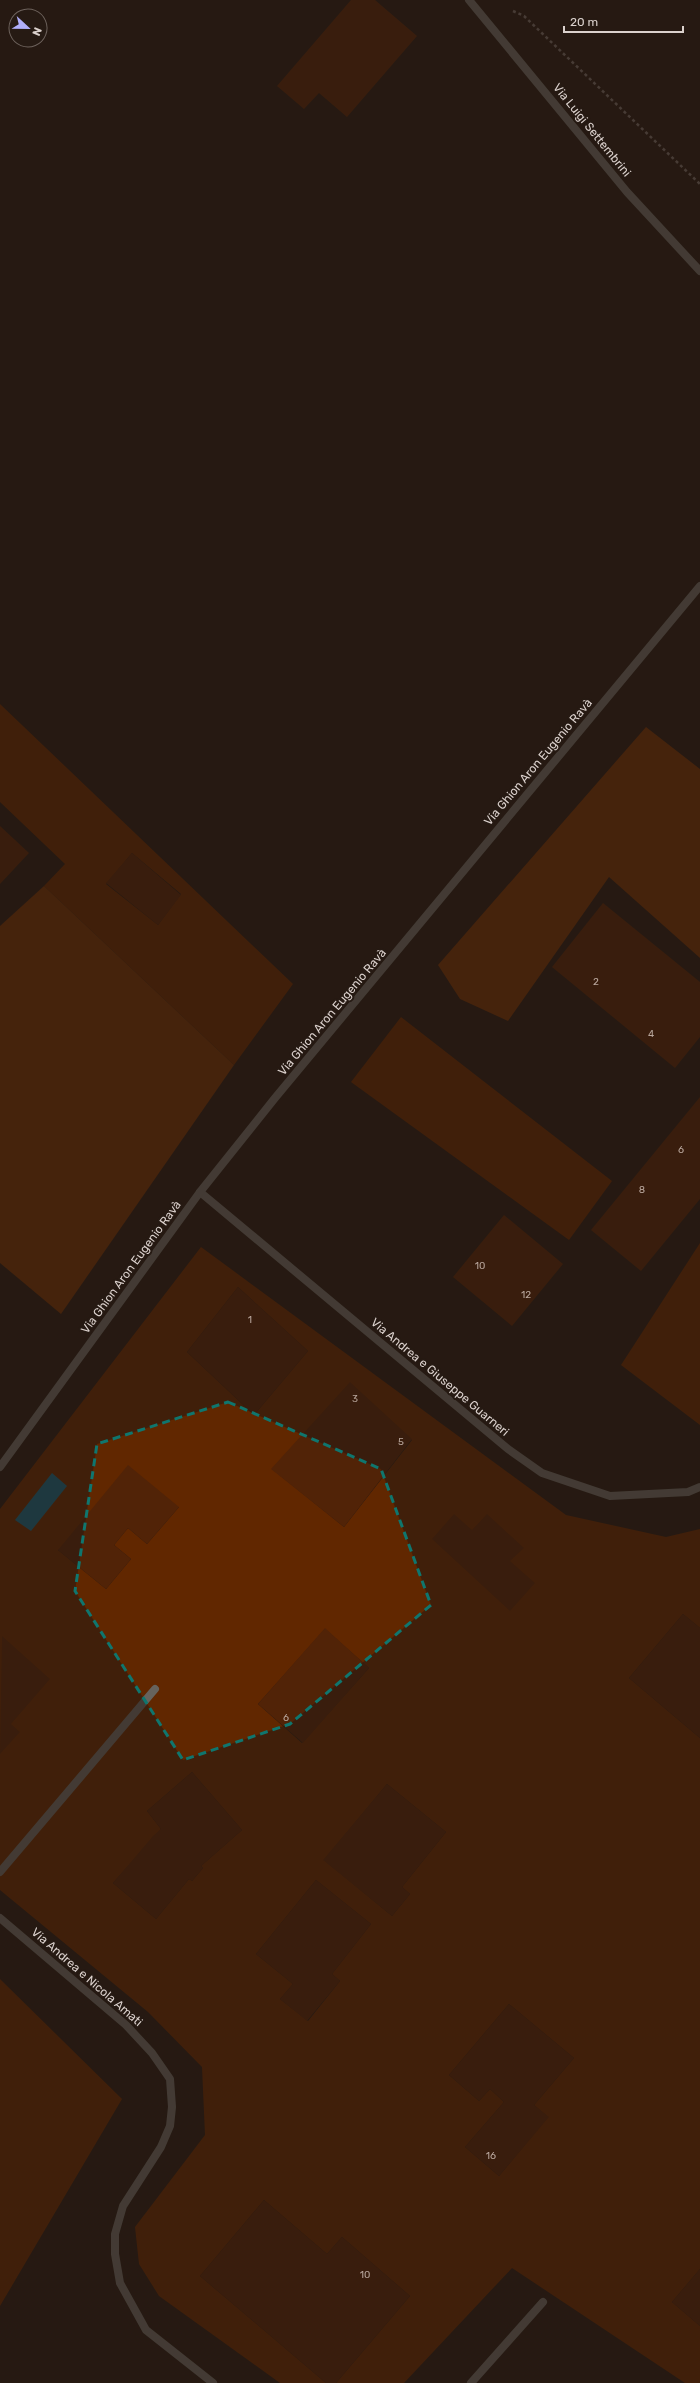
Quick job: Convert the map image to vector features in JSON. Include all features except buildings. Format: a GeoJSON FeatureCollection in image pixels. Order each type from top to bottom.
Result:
{"type":"FeatureCollection","features":[{"type":"Feature","properties":{"kind":"street","name":"Via Luigi Settembrini"},"geometry":{"type":"LineString","coordinates":[[470,0],[627,192],[700,271]]}},
{"type":"Feature","properties":{"kind":"street","name":"Via Ghion Aron Eugenio Ravà"},"geometry":{"type":"LineString","coordinates":[[0,1467],[200,1192],[275,1098],[700,586]]}},
{"type":"Feature","properties":{"kind":"street","name":"Via Andrea e Giuseppe Guarneri"},"geometry":{"type":"LineString","coordinates":[[200,1192],[502,1444],[542,1473],[610,1496],[681,1492],[700,1487]]}},
{"type":"Feature","properties":{"kind":"street"},"geometry":{"type":"LineString","coordinates":[[0,1872],[155,1689]]}},
{"type":"Feature","properties":{"kind":"street","name":"Via Andrea e Nicola Amati"},"geometry":{"type":"LineString","coordinates":[[0,1918],[126,2025],[152,2054],[170,2079],[172,2107],[170,2126],[161,2147],[123,2206],[115,2234],[120,2283],[146,2330],[213,2383]]}},
{"type":"Feature","properties":{"kind":"street"},"geometry":{"type":"LineString","coordinates":[[471,2383],[543,2302]]}},
{"type":"Feature","properties":{"kind":"path"},"geometry":{"type":"LineString","coordinates":[[510,10],[524,16],[700,184]]}},
{"type":"Feature","properties":{"kind":"highlighted area"},"geometry":{"type":"Polygon","coordinates":[[[228,1402],[381,1469],[431,1605],[290,1724],[183,1760],[75,1591],[97,1444],[228,1402]]]}},
{"type":"Feature","properties":{"kind":"shaded area"},"geometry":{"type":"Polygon","coordinates":[[[0,704],[293,984],[234,1065],[44,886],[65,864],[0,802],[0,704]],[[132,853],[106,884],[158,925],[181,894],[132,853]]]}},
{"type":"Feature","properties":{"kind":"shaded area"},"geometry":{"type":"Polygon","coordinates":[[[646,727],[700,769],[700,958],[609,877],[508,1021],[460,999],[438,965],[646,727]]]}},
{"type":"Feature","properties":{"kind":"shaded area"},"geometry":{"type":"Polygon","coordinates":[[[44,886],[234,1065],[61,1314],[0,1263],[0,926],[44,886]]]}},
{"type":"Feature","properties":{"kind":"shaded area"},"geometry":{"type":"Polygon","coordinates":[[[401,1017],[612,1181],[569,1240],[351,1082],[401,1017]]]}},
{"type":"Feature","properties":{"kind":"shaded area"},"geometry":{"type":"Polygon","coordinates":[[[700,1243],[700,1425],[621,1365],[700,1243]]]}},
{"type":"Feature","properties":{"kind":"shaded area"},"geometry":{"type":"Polygon","coordinates":[[[201,1247],[566,1515],[666,1537],[700,1529],[700,1628],[683,1614],[629,1678],[700,1738],[700,2269],[672,2302],[700,2326],[700,2383],[685,2383],[512,2268],[404,2383],[336,2383],[410,2296],[342,2237],[327,2254],[264,2200],[200,2276],[326,2383],[280,2383],[159,2296],[139,2264],[135,2227],[205,2135],[202,2067],[148,2012],[0,1890],[0,1509],[201,1247]],[[238,1287],[187,1352],[254,1415],[308,1351],[238,1287]],[[350,1383],[272,1469],[344,1527],[412,1440],[350,1383]],[[179,1507],[58,1550],[106,1589],[131,1559],[114,1545],[128,1528],[147,1544],[179,1507]],[[325,1629],[258,1704],[302,1743],[369,1668],[325,1629]],[[192,1772],[147,1811],[161,1829],[113,1883],[156,1919],[189,1879],[192,1881],[203,1868],[201,1866],[242,1830],[192,1772]],[[387,1784],[324,1860],[392,1916],[410,1894],[402,1887],[446,1832],[387,1784]],[[316,1880],[256,1954],[293,1984],[280,1999],[308,2021],[340,1981],[332,1974],[371,1924],[316,1880]],[[509,2004],[449,2075],[479,2101],[490,2089],[504,2102],[465,2147],[499,2176],[548,2117],[534,2105],[574,2058],[509,2004]]]}},
{"type":"Feature","properties":{"kind":"shaded area"},"geometry":{"type":"Polygon","coordinates":[[[0,1979],[122,2099],[0,2306],[0,1979]]]}},
{"type":"Feature","properties":{"kind":"water"},"geometry":{"type":"Polygon","coordinates":[[[52,1473],[67,1486],[31,1531],[15,1520],[52,1473]]]}}]}
